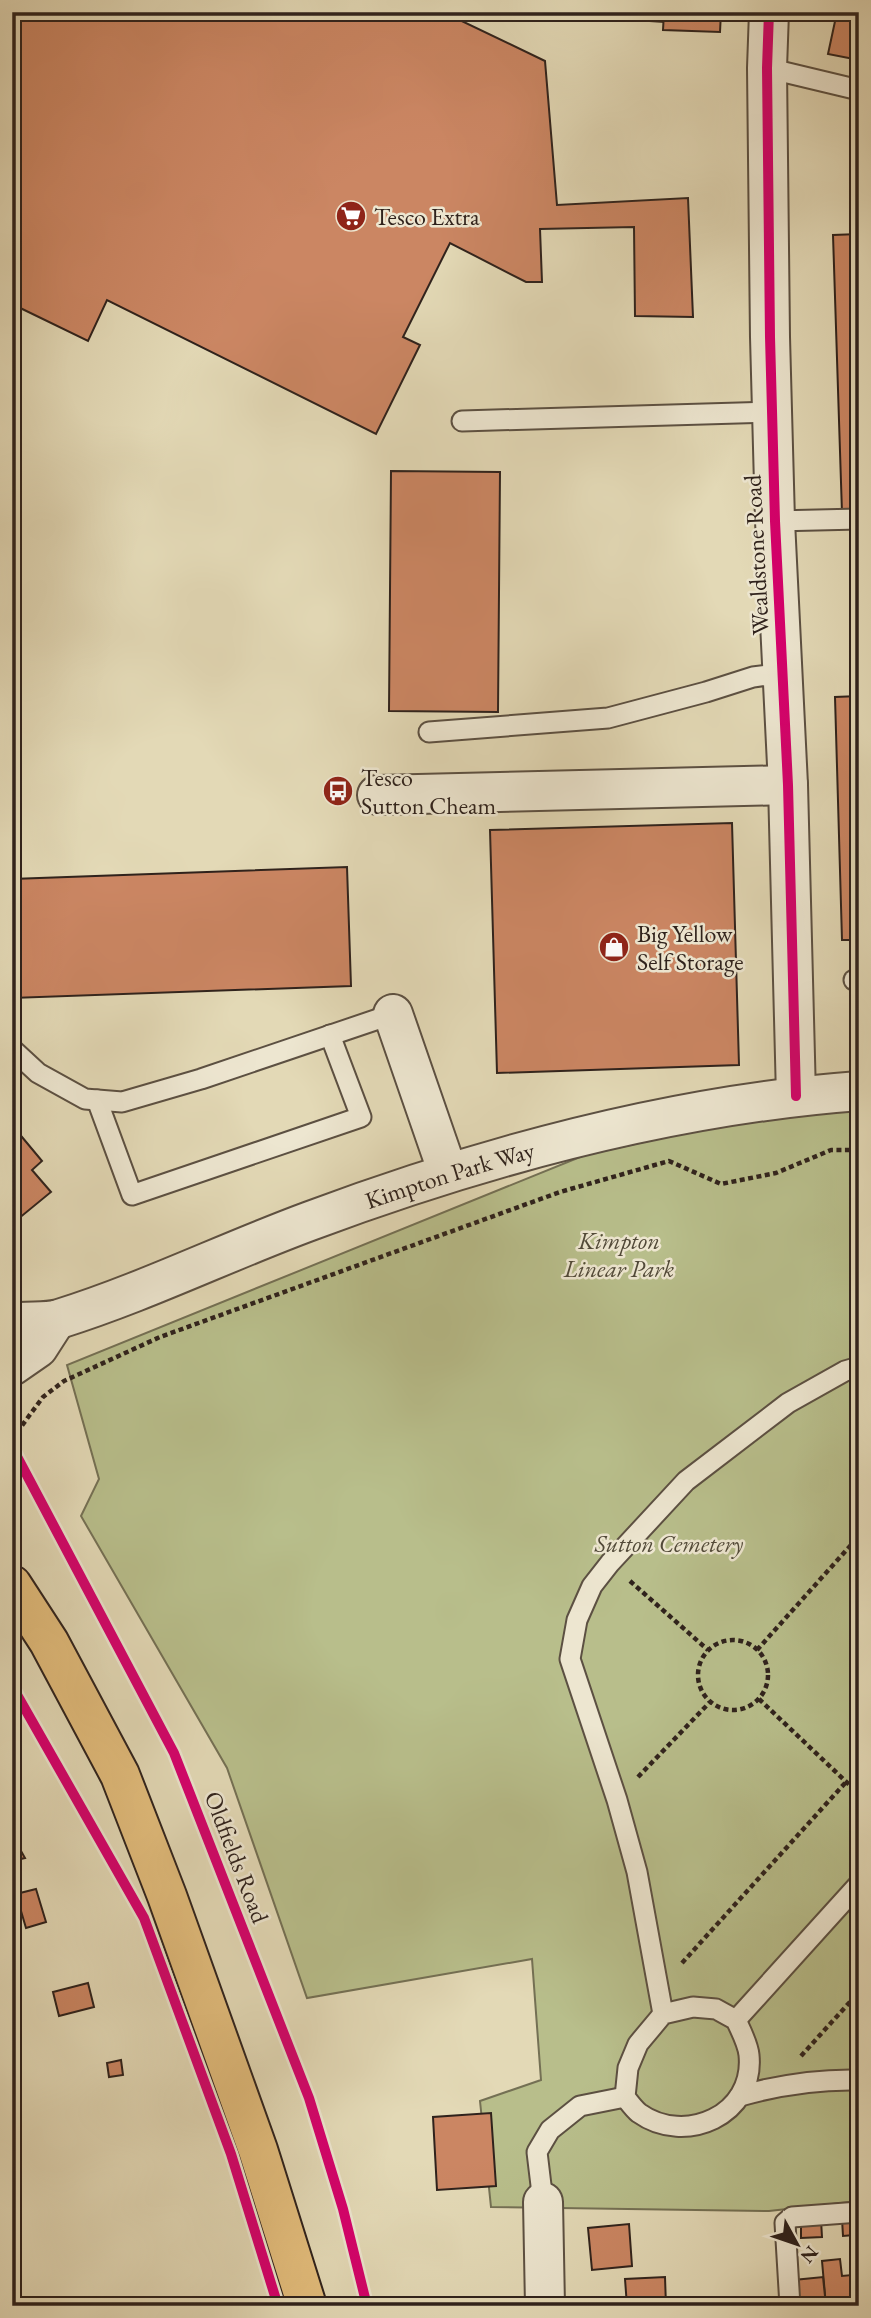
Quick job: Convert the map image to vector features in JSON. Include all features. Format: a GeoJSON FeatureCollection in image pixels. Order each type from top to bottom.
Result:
{"type":"FeatureCollection","features":[{"type":"Feature","properties":{"kind":"highway"},"geometry":{"type":"LineString","coordinates":[[12,1585],[49,1642],[120,1775],[167,1896],[258,2150],[307,2306]]}},
{"type":"Feature","properties":{"kind":"street","name":"Wealdstone Road"},"geometry":{"type":"LineString","coordinates":[[769,12],[772,412],[788,785],[796,1096]]}},
{"type":"Feature","properties":{"kind":"street"},"geometry":{"type":"LineString","coordinates":[[377,795],[788,785]]}},
{"type":"Feature","properties":{"kind":"street"},"geometry":{"type":"LineString","coordinates":[[393,1014],[448,1173]]}},
{"type":"Feature","properties":{"kind":"street","name":"Kimpton Park Way"},"geometry":{"type":"LineString","coordinates":[[12,1323],[56,1320],[153,1285],[309,1221],[494,1158],[662,1118],[796,1096],[859,1091]]}},
{"type":"Feature","properties":{"kind":"street"},"geometry":{"type":"LineString","coordinates":[[12,1366],[38,1348],[56,1320]]}},
{"type":"Feature","properties":{"kind":"street"},"geometry":{"type":"LineString","coordinates":[[543,2202],[545,2306]]}},
{"type":"Feature","properties":{"kind":"lane"},"geometry":{"type":"LineString","coordinates":[[768,68],[859,90]]}},
{"type":"Feature","properties":{"kind":"lane"},"geometry":{"type":"LineString","coordinates":[[462,421],[772,412]]}},
{"type":"Feature","properties":{"kind":"lane"},"geometry":{"type":"LineString","coordinates":[[775,521],[859,519]]}},
{"type":"Feature","properties":{"kind":"lane"},"geometry":{"type":"LineString","coordinates":[[429,732],[608,718],[753,677],[783,673]]}},
{"type":"Feature","properties":{"kind":"lane"},"geometry":{"type":"LineString","coordinates":[[12,1049],[38,1073],[85,1099],[122,1102],[201,1079],[393,1014]]}},
{"type":"Feature","properties":{"kind":"lane"},"geometry":{"type":"LineString","coordinates":[[97,1100],[132,1195],[361,1118],[330,1035]]}},
{"type":"Feature","properties":{"kind":"lane"},"geometry":{"type":"LineString","coordinates":[[663,2014],[637,1872],[617,1800],[570,1659],[577,1620],[592,1586],[610,1563],[686,1481],[788,1403],[845,1371],[859,1367]]}},
{"type":"Feature","properties":{"kind":"lane"},"geometry":{"type":"LineString","coordinates":[[736,2020],[859,1884]]}},
{"type":"Feature","properties":{"kind":"lane"},"geometry":{"type":"LineString","coordinates":[[693,2007],[716,2009],[736,2020],[750,2053],[748,2079],[740,2096],[724,2114],[698,2126],[663,2123],[639,2113],[625,2097],[628,2068],[638,2043],[663,2014],[693,2007]]}},
{"type":"Feature","properties":{"kind":"lane"},"geometry":{"type":"LineString","coordinates":[[740,2096],[774,2086],[840,2079],[859,2080]]}},
{"type":"Feature","properties":{"kind":"lane"},"geometry":{"type":"LineString","coordinates":[[543,2202],[537,2152],[550,2130],[580,2106],[625,2097]]}},
{"type":"Feature","properties":{"kind":"lane"},"geometry":{"type":"LineString","coordinates":[[790,2306],[785,2224],[792,2217],[859,2212]]}},
{"type":"Feature","properties":{"kind":"path"},"geometry":{"type":"LineString","coordinates":[[12,1439],[43,1397],[64,1381],[148,1342],[559,1192],[669,1161],[721,1184],[776,1173],[831,1150],[859,1150]]}},
{"type":"Feature","properties":{"kind":"path"},"geometry":{"type":"LineString","coordinates":[[757,1650],[859,1536]]}},
{"type":"Feature","properties":{"kind":"path"},"geometry":{"type":"LineString","coordinates":[[610,1563],[708,1650]]}},
{"type":"Feature","properties":{"kind":"path"},"geometry":{"type":"LineString","coordinates":[[730,1640],[742,1641],[757,1650],[768,1666],[768,1678],[760,1699],[738,1710],[726,1710],[710,1702],[700,1686],[698,1674],[700,1662],[708,1650],[718,1643],[730,1640]]}},
{"type":"Feature","properties":{"kind":"path"},"geometry":{"type":"LineString","coordinates":[[760,1699],[859,1794]]}},
{"type":"Feature","properties":{"kind":"path"},"geometry":{"type":"LineString","coordinates":[[617,1800],[710,1702]]}},
{"type":"Feature","properties":{"kind":"path"},"geometry":{"type":"LineString","coordinates":[[658,1989],[846,1783]]}},
{"type":"Feature","properties":{"kind":"path"},"geometry":{"type":"LineString","coordinates":[[774,2086],[859,1992]]}},
{"type":"Feature","properties":{"kind":"green space"},"geometry":{"type":"Polygon","coordinates":[[[859,1100],[859,2201],[769,2211],[491,2207],[480,2101],[541,2080],[532,1959],[307,1998],[227,1768],[81,1516],[99,1479],[67,1365],[585,1155],[734,1122],[766,1121],[806,1107],[859,1100]]]}},
{"type":"Feature","properties":{"kind":"building","name":"Tesco Extra"},"geometry":{"type":"Polygon","coordinates":[[[12,12],[443,12],[545,61],[557,205],[688,198],[693,317],[635,316],[634,227],[540,229],[542,282],[526,282],[450,243],[403,337],[420,345],[376,434],[107,300],[88,341],[12,304],[12,12]]]}},
{"type":"Feature","properties":{"kind":"building"},"geometry":{"type":"Polygon","coordinates":[[[572,12],[664,12],[664,22],[572,16],[572,12]]]}},
{"type":"Feature","properties":{"kind":"building"},"geometry":{"type":"Polygon","coordinates":[[[664,12],[721,12],[720,32],[663,30],[664,12]]]}},
{"type":"Feature","properties":{"kind":"building"},"geometry":{"type":"Polygon","coordinates":[[[837,12],[859,12],[859,60],[828,54],[837,12]]]}},
{"type":"Feature","properties":{"kind":"building"},"geometry":{"type":"Polygon","coordinates":[[[859,234],[859,513],[842,513],[833,235],[859,234]]]}},
{"type":"Feature","properties":{"kind":"building"},"geometry":{"type":"Polygon","coordinates":[[[391,471],[500,472],[498,712],[389,711],[391,471]]]}},
{"type":"Feature","properties":{"kind":"building"},"geometry":{"type":"Polygon","coordinates":[[[859,696],[859,940],[842,940],[835,697],[859,696]]]}},
{"type":"Feature","properties":{"kind":"building","name":"Big Yellow Self Storage"},"geometry":{"type":"Polygon","coordinates":[[[732,823],[739,1065],[497,1073],[490,830],[732,823]]]}},
{"type":"Feature","properties":{"kind":"building"},"geometry":{"type":"Polygon","coordinates":[[[347,867],[351,986],[12,998],[12,879],[347,867]]]}},
{"type":"Feature","properties":{"kind":"building"},"geometry":{"type":"Polygon","coordinates":[[[12,1125],[42,1161],[32,1170],[51,1192],[12,1224],[12,1125]]]}},
{"type":"Feature","properties":{"kind":"building"},"geometry":{"type":"Polygon","coordinates":[[[12,1835],[25,1858],[12,1861],[12,1835]]]}},
{"type":"Feature","properties":{"kind":"building"},"geometry":{"type":"Polygon","coordinates":[[[36,1889],[46,1922],[26,1928],[16,1894],[36,1889]]]}},
{"type":"Feature","properties":{"kind":"building"},"geometry":{"type":"Polygon","coordinates":[[[88,1983],[94,2007],[59,2016],[53,1992],[88,1983]]]}},
{"type":"Feature","properties":{"kind":"building"},"geometry":{"type":"Polygon","coordinates":[[[121,2060],[123,2075],[109,2077],[107,2063],[121,2060]]]}},
{"type":"Feature","properties":{"kind":"building"},"geometry":{"type":"Polygon","coordinates":[[[491,2113],[496,2186],[437,2190],[433,2117],[491,2113]]]}},
{"type":"Feature","properties":{"kind":"building"},"geometry":{"type":"Polygon","coordinates":[[[852,2218],[854,2235],[843,2236],[842,2219],[852,2218]]]}},
{"type":"Feature","properties":{"kind":"building"},"geometry":{"type":"Polygon","coordinates":[[[821,2220],[822,2237],[801,2238],[801,2221],[821,2220]]]}},
{"type":"Feature","properties":{"kind":"building"},"geometry":{"type":"Polygon","coordinates":[[[629,2224],[632,2266],[592,2270],[588,2228],[629,2224]]]}},
{"type":"Feature","properties":{"kind":"building"},"geometry":{"type":"Polygon","coordinates":[[[840,2259],[842,2276],[852,2275],[854,2306],[826,2306],[822,2261],[840,2259]]]}},
{"type":"Feature","properties":{"kind":"building"},"geometry":{"type":"Polygon","coordinates":[[[665,2277],[666,2306],[627,2306],[625,2279],[665,2277]]]}},
{"type":"Feature","properties":{"kind":"building"},"geometry":{"type":"Polygon","coordinates":[[[823,2277],[826,2306],[797,2306],[794,2280],[823,2277]]]}},
{"type":"Feature","properties":{"kind":"cycle path"},"geometry":{"type":"LineString","coordinates":[[769,12],[767,68],[770,337],[775,521],[788,785],[796,1096]]}},
{"type":"Feature","properties":{"kind":"cycle path","name":"Oldfields Road"},"geometry":{"type":"LineString","coordinates":[[12,1447],[174,1753],[309,2098],[343,2209],[367,2306]]}},
{"type":"Feature","properties":{"kind":"cycle path"},"geometry":{"type":"LineString","coordinates":[[12,1686],[144,1918],[231,2154],[278,2306]]}},
{"type":"Feature","properties":{"kind":"place","name":"Tesco Extra"},"geometry":{"type":"Point","coordinates":[351,216]}},
{"type":"Feature","properties":{"kind":"place","name":"Tesco Sutton Cheam"},"geometry":{"type":"Point","coordinates":[338,791]}},
{"type":"Feature","properties":{"kind":"place","name":"Big Yellow Self Storage"},"geometry":{"type":"Point","coordinates":[614,947]}},
{"type":"Feature","properties":{"kind":"park label","name":"Kimpton Linear Park"},"geometry":{"type":"Point","coordinates":[619,1254]}},
{"type":"Feature","properties":{"kind":"park label","name":"Sutton Cemetery"},"geometry":{"type":"Point","coordinates":[669,1543]}}]}
